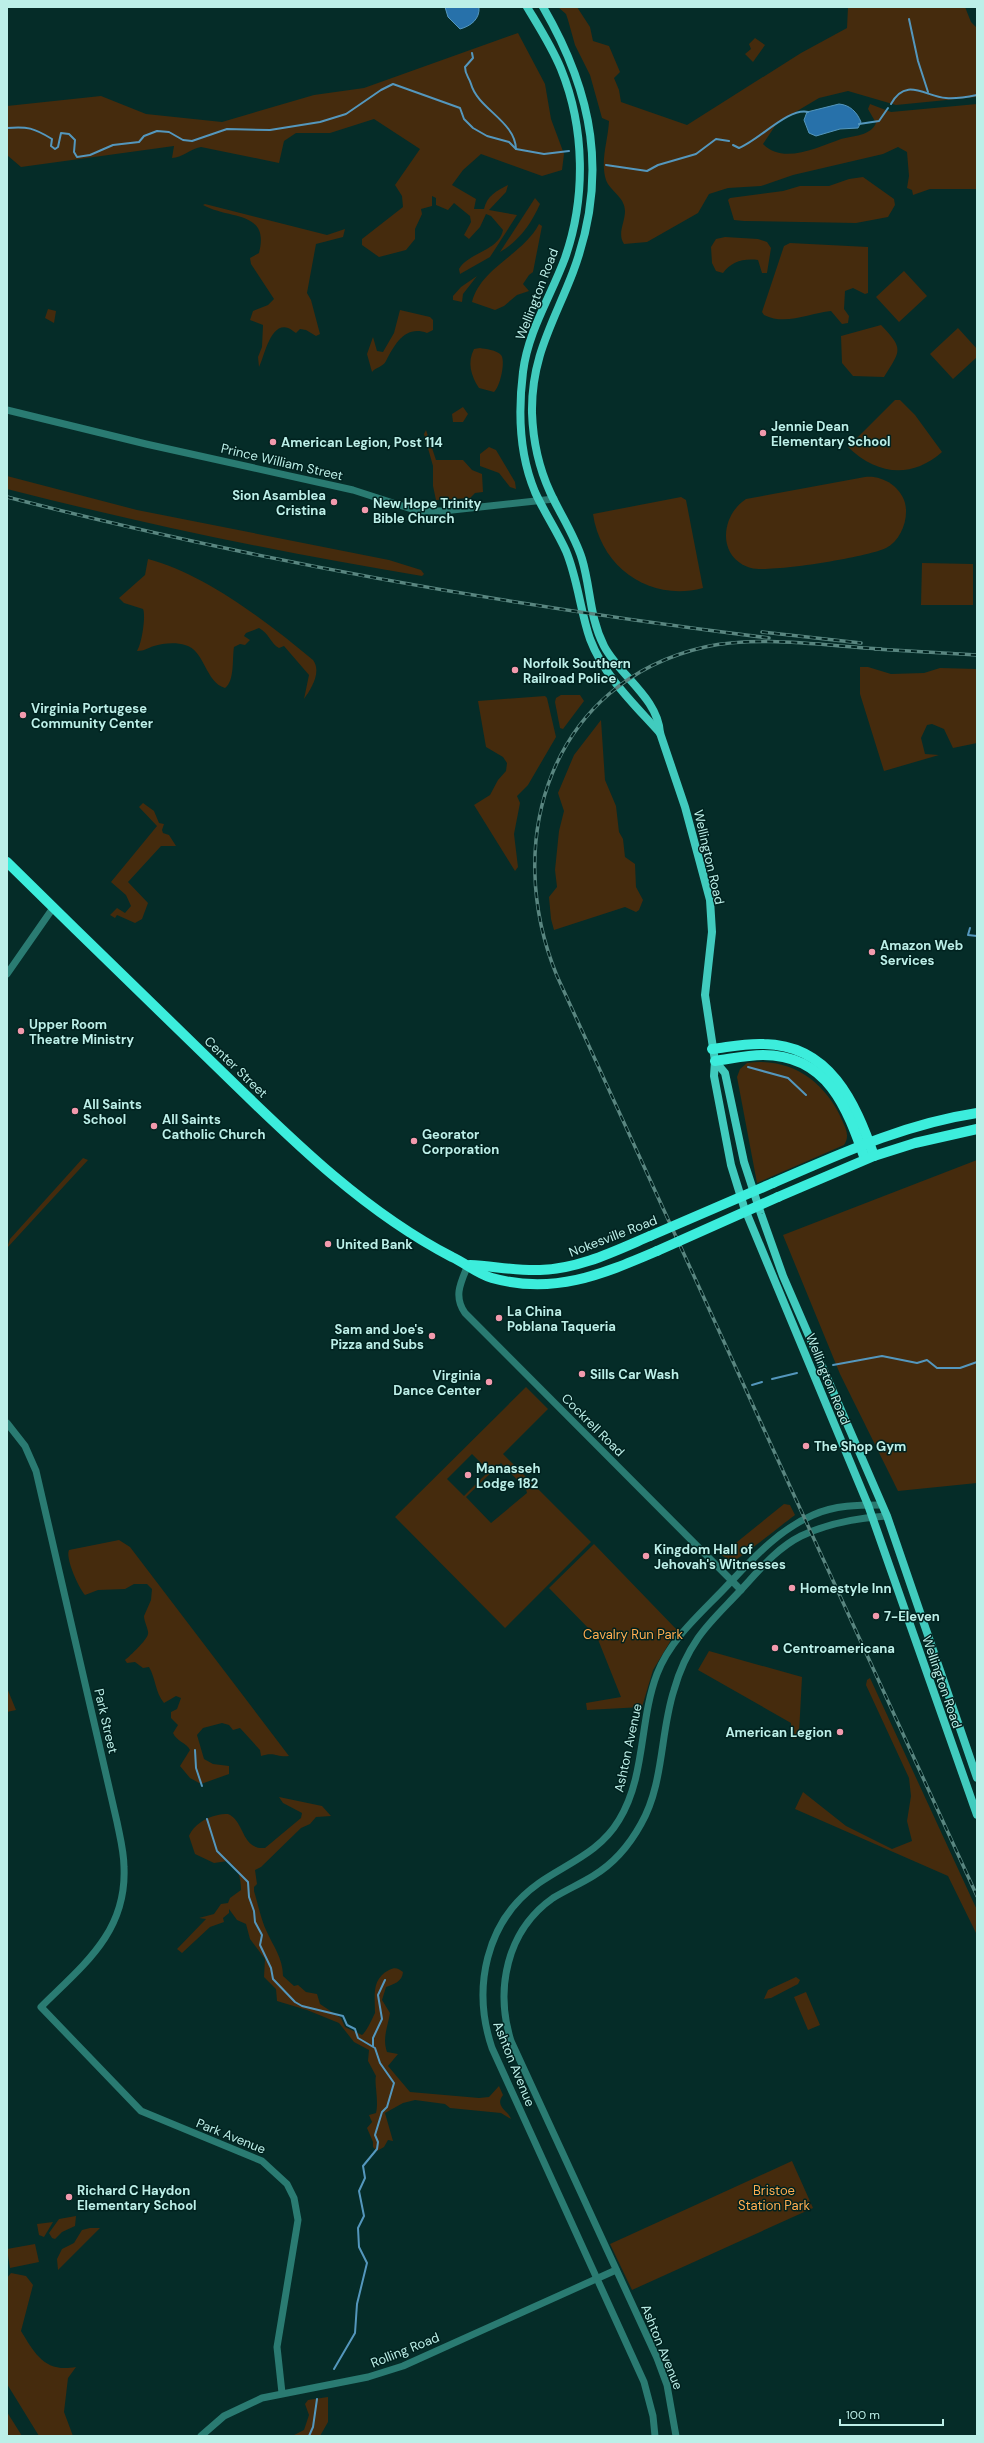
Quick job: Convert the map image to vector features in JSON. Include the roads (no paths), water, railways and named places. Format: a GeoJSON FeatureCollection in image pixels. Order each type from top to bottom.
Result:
{"type":"FeatureCollection","features":[{"type":"Feature","properties":{"kind":"highway","name":"Center Street"},"geometry":{"type":"LineString","coordinates":[[7,862],[272,1121],[322,1166],[414,1236],[468,1264]]}},
{"type":"Feature","properties":{"kind":"highway"},"geometry":{"type":"LineString","coordinates":[[712,1049],[752,1044],[775,1045],[794,1050],[813,1059],[833,1075],[844,1089],[870,1157]]}},
{"type":"Feature","properties":{"kind":"highway"},"geometry":{"type":"LineString","coordinates":[[714,1061],[766,1055],[789,1059],[805,1065],[827,1081],[847,1110],[865,1143]]}},
{"type":"Feature","properties":{"kind":"highway","name":"Nokesville Road"},"geometry":{"type":"LineString","coordinates":[[468,1264],[528,1270],[563,1268],[597,1258],[865,1143],[907,1128],[977,1113]]}},
{"type":"Feature","properties":{"kind":"highway"},"geometry":{"type":"LineString","coordinates":[[468,1264],[489,1277],[518,1283],[545,1284],[584,1280],[603,1274],[657,1251],[870,1157],[915,1143],[977,1129]]}},
{"type":"Feature","properties":{"kind":"main road","name":"Wellington Road"},"geometry":{"type":"LineString","coordinates":[[527,7],[548,42],[565,81],[574,113],[580,159],[577,213],[566,256],[537,320],[523,370],[520,403],[522,441],[530,476],[539,500],[566,552],[578,589],[589,635],[597,653],[619,688],[660,733]]}},
{"type":"Feature","properties":{"kind":"main road","name":"Wellington Road"},"geometry":{"type":"LineString","coordinates":[[543,7],[562,41],[582,88],[589,124],[593,161],[589,213],[579,253],[547,331],[533,390],[535,446],[545,481],[581,557],[591,614],[604,647],[653,710],[660,723],[660,733],[686,807],[710,900],[712,932],[705,995],[714,1061],[714,1076],[725,1139],[744,1207],[868,1505],[977,1814]]}},
{"type":"Feature","properties":{"kind":"main road","name":"Wellington Road"},"geometry":{"type":"LineString","coordinates":[[714,1061],[725,1073],[750,1182],[783,1276],[882,1505],[977,1778]]}},
{"type":"Feature","properties":{"kind":"street","name":"Prince William Street"},"geometry":{"type":"LineString","coordinates":[[7,410],[132,441],[353,490],[418,510],[443,511],[554,499]]}},
{"type":"Feature","properties":{"kind":"street"},"geometry":{"type":"LineString","coordinates":[[7,974],[54,908]]}},
{"type":"Feature","properties":{"kind":"street","name":"Cockrell Road"},"geometry":{"type":"LineString","coordinates":[[468,1264],[458,1295],[459,1302],[465,1313],[741,1590]]}},
{"type":"Feature","properties":{"kind":"street","name":"Park Street"},"geometry":{"type":"LineString","coordinates":[[7,1423],[25,1446],[36,1471],[117,1822],[124,1868],[121,1901],[111,1931],[96,1952],[41,2007]]}},
{"type":"Feature","properties":{"kind":"street","name":"Ashton Avenue"},"geometry":{"type":"LineString","coordinates":[[655,2436],[653,2416],[644,2382],[492,2048],[483,2018],[483,1983],[485,1966],[498,1930],[527,1893],[553,1874],[592,1851],[617,1824],[624,1812],[635,1780],[658,1672],[678,1637],[732,1580],[776,1537],[805,1519],[836,1508],[882,1505]]}},
{"type":"Feature","properties":{"kind":"street","name":"Ashton Avenue"},"geometry":{"type":"LineString","coordinates":[[676,2436],[667,2385],[511,2041],[503,2005],[504,1977],[509,1959],[519,1936],[538,1911],[554,1897],[607,1866],[628,1845],[642,1824],[652,1799],[673,1692],[684,1664],[703,1630],[779,1551],[799,1537],[831,1524],[886,1516]]}},
{"type":"Feature","properties":{"kind":"street","name":"Park Avenue"},"geometry":{"type":"LineString","coordinates":[[41,2007],[141,2111],[262,2161],[280,2175],[290,2189],[296,2203],[298,2220],[277,2347],[282,2393]]}},
{"type":"Feature","properties":{"kind":"street","name":"Rolling Road"},"geometry":{"type":"LineString","coordinates":[[201,2436],[237,2408],[282,2393],[361,2379],[396,2368],[616,2270]]}},
{"type":"Feature","properties":{"kind":"water"},"geometry":{"type":"Polygon","coordinates":[[[445,7],[479,7],[479,11],[478,15],[471,24],[460,29],[448,17],[445,7]]]}},
{"type":"Feature","properties":{"kind":"water"},"geometry":{"type":"Polygon","coordinates":[[[839,104],[850,107],[855,112],[861,122],[858,128],[840,129],[816,136],[809,133],[804,120],[807,112],[839,104]]]}},
{"type":"Feature","properties":{"kind":"waterway"},"geometry":{"type":"LineString","coordinates":[[909,19],[918,61],[928,92]]}},
{"type":"Feature","properties":{"kind":"waterway"},"geometry":{"type":"LineString","coordinates":[[472,53],[473,58],[465,67],[466,74],[475,93],[481,101],[510,131],[514,139],[516,149]]}},
{"type":"Feature","properties":{"kind":"waterway"},"geometry":{"type":"LineString","coordinates":[[7,128],[20,127],[40,132],[52,139],[51,146],[55,149],[58,147],[61,133],[69,134],[75,140],[74,152],[77,157],[90,155],[113,145],[139,142],[144,136],[157,131],[169,132],[183,140],[192,141],[227,129],[270,130],[320,122],[346,114],[381,90],[393,84],[460,108],[464,119],[473,128],[487,136],[509,142],[516,149],[544,154],[569,151]]}},
{"type":"Feature","properties":{"kind":"waterway"},"geometry":{"type":"LineString","coordinates":[[891,104],[903,91],[910,90],[917,90],[946,98],[977,95]]}},
{"type":"Feature","properties":{"kind":"waterway"},"geometry":{"type":"LineString","coordinates":[[859,124],[879,121],[888,108]]}},
{"type":"Feature","properties":{"kind":"waterway"},"geometry":{"type":"LineString","coordinates":[[733,145],[739,148],[783,119],[800,112],[808,112]]}},
{"type":"Feature","properties":{"kind":"waterway"},"geometry":{"type":"LineString","coordinates":[[606,165],[647,171],[658,165],[696,154],[716,139],[729,141]]}},
{"type":"Feature","properties":{"kind":"waterway"},"geometry":{"type":"LineString","coordinates":[[970,928],[968,935],[977,936]]}},
{"type":"Feature","properties":{"kind":"waterway"},"geometry":{"type":"LineString","coordinates":[[748,1067],[788,1078],[806,1095]]}},
{"type":"Feature","properties":{"kind":"waterway"},"geometry":{"type":"LineString","coordinates":[[833,1365],[882,1356],[917,1363],[927,1360],[937,1368],[960,1368],[977,1362]]}},
{"type":"Feature","properties":{"kind":"waterway"},"geometry":{"type":"LineString","coordinates":[[772,1379],[797,1373]]}},
{"type":"Feature","properties":{"kind":"waterway"},"geometry":{"type":"LineString","coordinates":[[752,1385],[762,1382]]}},
{"type":"Feature","properties":{"kind":"waterway"},"geometry":{"type":"LineString","coordinates":[[195,1750],[196,1768],[202,1786]]}},
{"type":"Feature","properties":{"kind":"waterway"},"geometry":{"type":"LineString","coordinates":[[207,1819],[217,1851],[248,1882],[249,1897],[254,1911],[255,1922],[262,1935],[260,1945],[271,1968],[273,1979],[295,2002],[302,2006],[343,2016],[347,2025],[355,2029],[358,2038],[375,2048],[380,2063],[394,2083],[387,2107],[382,2112],[375,2135],[378,2142],[377,2149],[363,2166],[365,2178],[359,2191],[364,2216],[358,2228],[359,2247],[367,2263],[357,2304],[355,2333],[334,2369]]}},
{"type":"Feature","properties":{"kind":"waterway"},"geometry":{"type":"LineString","coordinates":[[373,2046],[373,2038],[382,2019],[378,1995],[385,1980]]}},
{"type":"Feature","properties":{"kind":"waterway"},"geometry":{"type":"LineString","coordinates":[[309,2436],[313,2427],[317,2399]]}},
{"type":"Feature","properties":{"kind":"railway"},"geometry":{"type":"LineString","coordinates":[[7,497],[196,542],[386,580],[577,612],[769,638]]}},
{"type":"Feature","properties":{"kind":"railway"},"geometry":{"type":"LineString","coordinates":[[762,632],[861,643]]}},
{"type":"Feature","properties":{"kind":"railway"},"geometry":{"type":"LineString","coordinates":[[881,649],[793,642],[747,642],[705,647],[652,666],[609,694],[576,731],[552,774],[539,821],[535,872],[541,924],[557,976],[977,1896]]}},
{"type":"Feature","properties":{"kind":"railway"},"geometry":{"type":"LineString","coordinates":[[875,649],[977,655]]}},
{"type":"Feature","properties":{"kind":"place","name":"Jennie Dean Elementary School"},"geometry":{"type":"Point","coordinates":[763,433]}},
{"type":"Feature","properties":{"kind":"place","name":"American Legion, Post 114"},"geometry":{"type":"Point","coordinates":[273,442]}},
{"type":"Feature","properties":{"kind":"place","name":"Sion Asamblea Cristina"},"geometry":{"type":"Point","coordinates":[334,502]}},
{"type":"Feature","properties":{"kind":"place","name":"New Hope Trinity Bible Church"},"geometry":{"type":"Point","coordinates":[365,510]}},
{"type":"Feature","properties":{"kind":"place","name":"Norfolk Southern Railroad Police"},"geometry":{"type":"Point","coordinates":[515,670]}},
{"type":"Feature","properties":{"kind":"place","name":"Virginia Portugese Community Center"},"geometry":{"type":"Point","coordinates":[23,715]}},
{"type":"Feature","properties":{"kind":"place","name":"Amazon Web Services"},"geometry":{"type":"Point","coordinates":[872,952]}},
{"type":"Feature","properties":{"kind":"place","name":"Upper Room Theatre Ministry"},"geometry":{"type":"Point","coordinates":[21,1031]}},
{"type":"Feature","properties":{"kind":"place","name":"All Saints School"},"geometry":{"type":"Point","coordinates":[75,1111]}},
{"type":"Feature","properties":{"kind":"place","name":"All Saints Catholic Church"},"geometry":{"type":"Point","coordinates":[154,1126]}},
{"type":"Feature","properties":{"kind":"place","name":"Georator Corporation"},"geometry":{"type":"Point","coordinates":[414,1141]}},
{"type":"Feature","properties":{"kind":"place","name":"United Bank"},"geometry":{"type":"Point","coordinates":[328,1244]}},
{"type":"Feature","properties":{"kind":"place","name":"La China Poblana Taqueria"},"geometry":{"type":"Point","coordinates":[499,1318]}},
{"type":"Feature","properties":{"kind":"place","name":"Sam and Joe's Pizza and Subs"},"geometry":{"type":"Point","coordinates":[432,1336]}},
{"type":"Feature","properties":{"kind":"place","name":"Sills Car Wash"},"geometry":{"type":"Point","coordinates":[582,1374]}},
{"type":"Feature","properties":{"kind":"place","name":"Virginia Dance Center"},"geometry":{"type":"Point","coordinates":[489,1382]}},
{"type":"Feature","properties":{"kind":"place","name":"The Shop Gym"},"geometry":{"type":"Point","coordinates":[806,1446]}},
{"type":"Feature","properties":{"kind":"place","name":"Manasseh Lodge 182"},"geometry":{"type":"Point","coordinates":[468,1475]}},
{"type":"Feature","properties":{"kind":"place","name":"Kingdom Hall of Jehovah's Witnesses"},"geometry":{"type":"Point","coordinates":[646,1556]}},
{"type":"Feature","properties":{"kind":"place","name":"Homestyle Inn"},"geometry":{"type":"Point","coordinates":[792,1588]}},
{"type":"Feature","properties":{"kind":"place","name":"7-Eleven"},"geometry":{"type":"Point","coordinates":[876,1616]}},
{"type":"Feature","properties":{"kind":"place","name":"Centroamericana"},"geometry":{"type":"Point","coordinates":[775,1648]}},
{"type":"Feature","properties":{"kind":"place","name":"American Legion"},"geometry":{"type":"Point","coordinates":[840,1732]}},
{"type":"Feature","properties":{"kind":"place","name":"Richard C Haydon Elementary School"},"geometry":{"type":"Point","coordinates":[69,2197]}},
{"type":"Feature","properties":{"kind":"park label","name":"Cavalry Run Park"},"geometry":{"type":"Point","coordinates":[633,1634]}},
{"type":"Feature","properties":{"kind":"park label","name":"Bristoe Station Park"},"geometry":{"type":"Point","coordinates":[774,2198]}}]}
